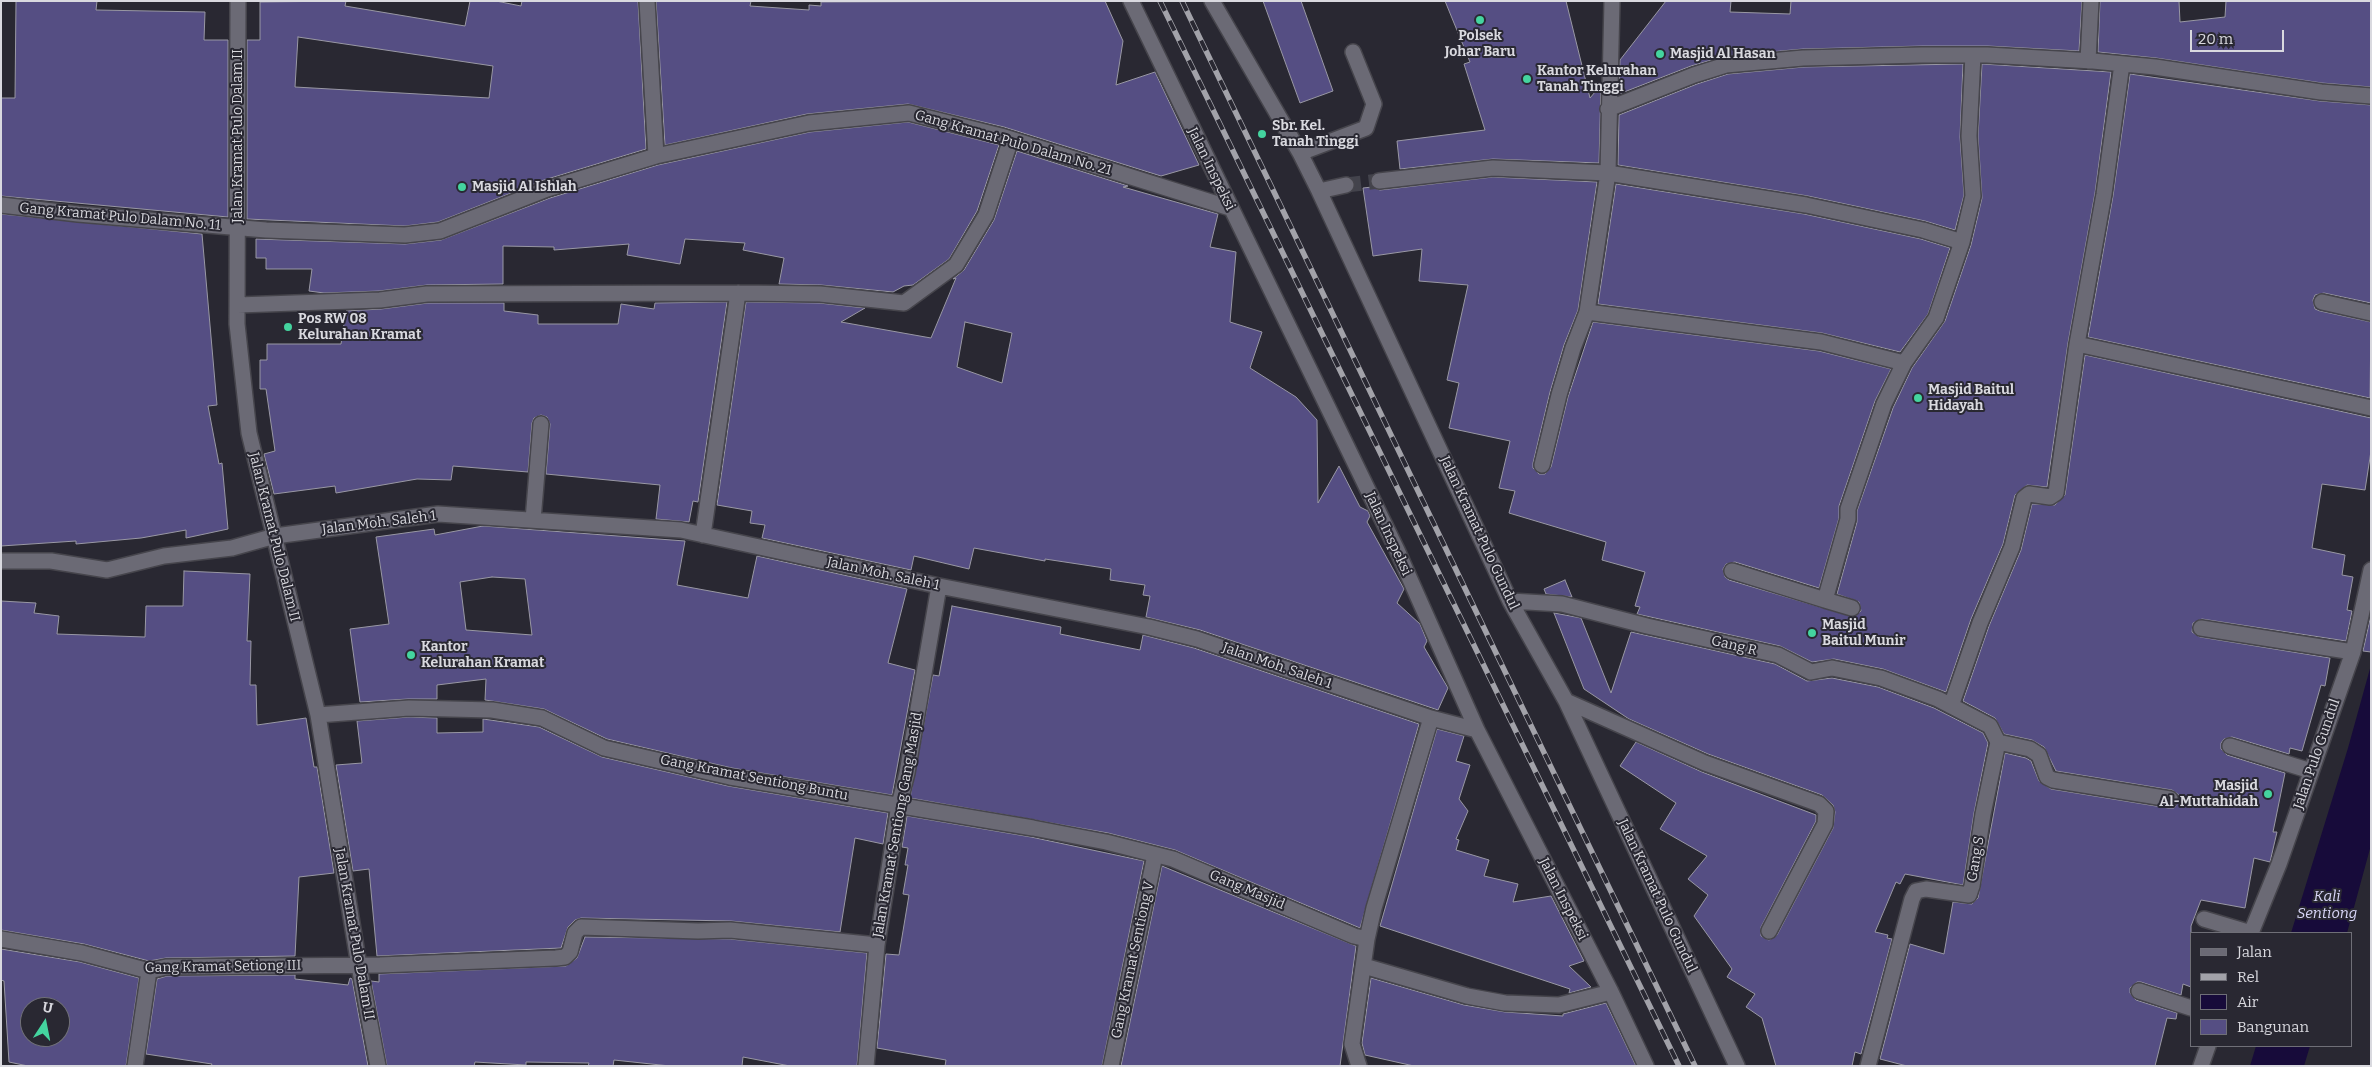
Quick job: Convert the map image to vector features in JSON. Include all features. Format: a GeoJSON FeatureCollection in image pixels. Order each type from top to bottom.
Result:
{"type":"FeatureCollection","features":[{"type":"Feature","properties":{"kind":"street","name":"Jalan Kramat Pulo Dalam II"},"geometry":{"type":"LineString","coordinates":[[238,1],[238,305],[236,324],[249,433],[318,715],[359,966],[378,1066]]}},
{"type":"Feature","properties":{"kind":"street"},"geometry":{"type":"LineString","coordinates":[[647,1],[656,156]]}},
{"type":"Feature","properties":{"kind":"street","name":"Jalan Inspeksi"},"geometry":{"type":"LineString","coordinates":[[1130,1],[1397,550],[1477,730],[1611,992],[1646,1066]]}},
{"type":"Feature","properties":{"kind":"street"},"geometry":{"type":"LineString","coordinates":[[1542,465],[1567,367],[1587,312],[1608,173],[1612,1]]}},
{"type":"Feature","properties":{"kind":"street"},"geometry":{"type":"LineString","coordinates":[[2088,61],[2091,1]]}},
{"type":"Feature","properties":{"kind":"street","name":"Jalan Kramat Pulo Gundul"},"geometry":{"type":"LineString","coordinates":[[1215,2],[1320,191],[1510,601],[1566,701],[1737,1066]]}},
{"type":"Feature","properties":{"kind":"street"},"geometry":{"type":"LineString","coordinates":[[1300,153],[1366,128],[1374,104],[1353,52]]}},
{"type":"Feature","properties":{"kind":"street"},"geometry":{"type":"LineString","coordinates":[[1608,109],[1694,75],[1726,65],[1803,58],[1973,55],[2122,64],[2321,92],[2371,96]]}},
{"type":"Feature","properties":{"kind":"street"},"geometry":{"type":"LineString","coordinates":[[1825,600],[1848,519],[1848,509],[1864,457],[1884,404],[1904,363],[1936,318],[1962,242],[1973,196],[1969,136],[1973,55]]}},
{"type":"Feature","properties":{"kind":"street"},"geometry":{"type":"LineString","coordinates":[[2122,64],[2104,194],[2077,344],[2056,492],[2050,497],[2029,494],[2024,498],[2012,547],[1980,623],[1951,706],[1990,726],[1998,742],[2030,749],[2039,754],[2047,776],[2053,780],[2170,800]]}},
{"type":"Feature","properties":{"kind":"street","name":"Gang Kramat Pulo Dalam No. 21"},"geometry":{"type":"LineString","coordinates":[[238,227],[405,235],[440,231],[547,189],[656,156],[809,123],[910,113],[1011,139],[1230,208]]}},
{"type":"Feature","properties":{"kind":"street"},"geometry":{"type":"LineString","coordinates":[[238,305],[380,300],[427,294],[738,292],[820,294],[904,303],[956,265],[986,215],[1011,139]]}},
{"type":"Feature","properties":{"kind":"street"},"geometry":{"type":"LineString","coordinates":[[1379,181],[1493,168],[1608,173],[1806,204],[1923,230],[1962,242]]}},
{"type":"Feature","properties":{"kind":"street"},"geometry":{"type":"LineString","coordinates":[[1320,191],[1346,185]]}},
{"type":"Feature","properties":{"kind":"street","name":"Gang Kramat Pulo Dalam No. 11"},"geometry":{"type":"LineString","coordinates":[[1,205],[78,214],[238,227]]}},
{"type":"Feature","properties":{"kind":"street"},"geometry":{"type":"LineString","coordinates":[[703,535],[738,292]]}},
{"type":"Feature","properties":{"kind":"street"},"geometry":{"type":"LineString","coordinates":[[2322,302],[2371,313]]}},
{"type":"Feature","properties":{"kind":"street"},"geometry":{"type":"LineString","coordinates":[[1587,312],[1821,342],[1904,363]]}},
{"type":"Feature","properties":{"kind":"street"},"geometry":{"type":"LineString","coordinates":[[2077,344],[2371,408]]}},
{"type":"Feature","properties":{"kind":"street"},"geometry":{"type":"LineString","coordinates":[[533,520],[541,424]]}},
{"type":"Feature","properties":{"kind":"street","name":"Jalan Moh. Saleh 1"},"geometry":{"type":"LineString","coordinates":[[1,560],[51,561],[107,570],[164,556],[232,548],[275,536],[438,514],[681,530],[939,586],[1149,627],[1197,639],[1430,718],[1477,730]]}},
{"type":"Feature","properties":{"kind":"street","name":"Jalan Pulo Gundul"},"geometry":{"type":"LineString","coordinates":[[2251,932],[2279,864],[2353,652],[2371,570]]}},
{"type":"Feature","properties":{"kind":"street"},"geometry":{"type":"LineString","coordinates":[[1732,572],[1852,608]]}},
{"type":"Feature","properties":{"kind":"street","name":"Jalan Kramat Sentiong Gang Masjid"},"geometry":{"type":"LineString","coordinates":[[866,1066],[878,945],[899,805],[907,773],[939,586]]}},
{"type":"Feature","properties":{"kind":"street","name":"Gang R"},"geometry":{"type":"LineString","coordinates":[[1510,601],[1562,604],[1647,626],[1778,655],[1811,672],[1832,668],[1880,678],[1938,699],[1951,706]]}},
{"type":"Feature","properties":{"kind":"street"},"geometry":{"type":"LineString","coordinates":[[2201,628],[2353,652]]}},
{"type":"Feature","properties":{"kind":"street"},"geometry":{"type":"LineString","coordinates":[[1566,701],[1705,763],[1819,804],[1826,811],[1825,824],[1769,930]]}},
{"type":"Feature","properties":{"kind":"street","name":"Gang Kramat Sentiong Buntu"},"geometry":{"type":"LineString","coordinates":[[318,715],[409,708],[492,710],[542,718],[604,748],[730,777],[899,805]]}},
{"type":"Feature","properties":{"kind":"street"},"geometry":{"type":"LineString","coordinates":[[1359,1066],[1352,1044],[1367,939],[1374,908],[1430,718]]}},
{"type":"Feature","properties":{"kind":"street","name":"Gang S"},"geometry":{"type":"LineString","coordinates":[[1868,1066],[1912,899],[1916,891],[1926,889],[1969,895],[1998,742]]}},
{"type":"Feature","properties":{"kind":"street"},"geometry":{"type":"LineString","coordinates":[[2230,746],[2311,771]]}},
{"type":"Feature","properties":{"kind":"street","name":"Gang Masjid"},"geometry":{"type":"LineString","coordinates":[[899,805],[1079,837],[1173,859],[1354,936],[1367,939]]}},
{"type":"Feature","properties":{"kind":"street","name":"Gang Kramat Sentiong V"},"geometry":{"type":"LineString","coordinates":[[1111,1066],[1155,855]]}},
{"type":"Feature","properties":{"kind":"street"},"geometry":{"type":"LineString","coordinates":[[2204,919],[2248,932]]}},
{"type":"Feature","properties":{"kind":"street"},"geometry":{"type":"LineString","coordinates":[[359,966],[564,957],[570,952],[574,933],[581,927],[698,931],[730,930],[878,945]]}},
{"type":"Feature","properties":{"kind":"street","name":"Gang Kramat Setiong III"},"geometry":{"type":"LineString","coordinates":[[1,940],[82,953],[149,971],[166,967],[359,966]]}},
{"type":"Feature","properties":{"kind":"street"},"geometry":{"type":"LineString","coordinates":[[1364,966],[1467,996],[1506,1003],[1559,1005],[1611,992]]}},
{"type":"Feature","properties":{"kind":"street"},"geometry":{"type":"LineString","coordinates":[[135,1066],[149,971]]}},
{"type":"Feature","properties":{"kind":"street"},"geometry":{"type":"LineString","coordinates":[[2139,991],[2190,1008]]}},
{"type":"Feature","properties":{"kind":"street"},"geometry":{"type":"LineString","coordinates":[[2201,1066],[2208,1047]]}},
{"type":"Feature","properties":{"kind":"water","name":"Kali Sentiong"},"geometry":{"type":"Polygon","coordinates":[[[2371,665],[2371,845],[2347,932],[2291,932],[2348,748],[2371,665]]]}},
{"type":"Feature","properties":{"kind":"water"},"geometry":{"type":"Polygon","coordinates":[[[2256,1047],[2310,1047],[2304,1066],[2250,1066],[2256,1047]]]}},
{"type":"Feature","properties":{"kind":"building"},"geometry":{"type":"Polygon","coordinates":[[[16,1],[97,1],[96,10],[205,12],[204,40],[228,40],[228,217],[1,196],[1,98],[15,98],[16,1]]]}},
{"type":"Feature","properties":{"kind":"building"},"geometry":{"type":"Polygon","coordinates":[[[346,1],[345,6],[465,26],[470,1],[496,1],[521,6],[522,1],[638,1],[646,149],[544,180],[438,222],[405,226],[247,219],[247,40],[260,40],[260,2],[346,1]],[[298,37],[295,87],[489,98],[493,66],[298,37]]]}},
{"type":"Feature","properties":{"kind":"building"},"geometry":{"type":"Polygon","coordinates":[[[656,1],[751,1],[750,6],[809,10],[809,5],[821,6],[821,2],[1105,1],[1123,41],[1116,85],[1155,72],[1199,165],[1161,176],[1004,127],[908,104],[807,114],[665,145],[656,1]]]}},
{"type":"Feature","properties":{"kind":"building"},"geometry":{"type":"Polygon","coordinates":[[[1263,1],[1301,1],[1333,91],[1300,103],[1263,1]]]}},
{"type":"Feature","properties":{"kind":"building"},"geometry":{"type":"Polygon","coordinates":[[[1445,1],[1566,1],[1590,98],[1601,85],[1599,163],[1493,159],[1400,169],[1397,141],[1485,130],[1464,64],[1470,62],[1445,1]]]}},
{"type":"Feature","properties":{"kind":"building"},"geometry":{"type":"Polygon","coordinates":[[[1666,1],[1731,1],[1730,12],[1790,14],[1791,1],[2082,1],[2079,51],[1988,46],[1922,46],[1803,49],[1725,56],[1691,66],[1619,94],[1620,60],[1666,1]]]}},
{"type":"Feature","properties":{"kind":"building"},"geometry":{"type":"Polygon","coordinates":[[[2100,1],[2179,1],[2180,22],[2225,17],[2226,1],[2371,1],[2371,87],[2322,83],[2156,58],[2098,52],[2100,1]]]}},
{"type":"Feature","properties":{"kind":"building"},"geometry":{"type":"Polygon","coordinates":[[[1963,64],[1960,137],[1964,195],[1955,230],[1925,221],[1808,196],[1618,165],[1619,115],[1697,84],[1728,74],[1804,67],[1963,64]]]}},
{"type":"Feature","properties":{"kind":"building"},"geometry":{"type":"Polygon","coordinates":[[[1982,64],[2111,72],[2095,193],[2068,343],[2047,487],[2027,485],[2015,495],[2003,544],[1971,619],[1946,692],[1883,669],[1834,659],[1812,662],[1780,646],[1637,614],[1640,607],[1635,606],[1645,572],[1602,560],[1606,542],[1509,513],[1515,491],[1499,488],[1510,441],[1449,428],[1459,383],[1447,380],[1468,285],[1419,281],[1422,249],[1373,256],[1363,188],[1372,187],[1380,190],[1493,177],[1597,182],[1578,310],[1564,345],[1550,392],[1533,463],[1533,468],[1539,474],[1545,474],[1551,467],[1568,397],[1593,322],[1819,351],[1891,369],[1875,401],[1839,506],[1839,518],[1819,588],[1735,562],[1726,564],[1723,569],[1725,577],[1729,580],[1854,617],[1861,611],[1859,602],[1837,594],[1857,522],[1857,511],[1893,408],[1912,368],[1945,321],[1971,245],[1982,198],[1978,136],[1982,64]]]}},
{"type":"Feature","properties":{"kind":"building"},"geometry":{"type":"Polygon","coordinates":[[[2130,74],[2320,101],[2371,105],[2371,303],[2324,293],[2315,295],[2313,300],[2315,309],[2320,311],[2371,322],[2370,398],[2088,337],[2113,196],[2130,74]]]}},
{"type":"Feature","properties":{"kind":"building"},"geometry":{"type":"Polygon","coordinates":[[[908,122],[999,145],[977,211],[949,259],[913,285],[904,286],[893,292],[821,285],[779,284],[784,258],[743,250],[745,243],[685,239],[680,264],[627,255],[629,244],[554,250],[554,247],[503,246],[503,284],[427,285],[379,291],[324,293],[309,291],[312,269],[266,269],[266,258],[256,258],[256,239],[405,244],[441,240],[550,198],[658,165],[810,132],[908,122]]]}},
{"type":"Feature","properties":{"kind":"building"},"geometry":{"type":"Polygon","coordinates":[[[1017,151],[1128,186],[1123,187],[1218,214],[1210,247],[1236,252],[1230,322],[1262,332],[1250,368],[1296,397],[1317,420],[1318,503],[1339,466],[1360,507],[1368,511],[1370,516],[1367,522],[1404,589],[1397,603],[1420,624],[1427,641],[1424,647],[1448,688],[1438,710],[1200,630],[1146,617],[1150,596],[1143,595],[1145,585],[1110,580],[1111,569],[1045,559],[1045,561],[974,548],[969,569],[914,556],[911,570],[762,538],[765,525],[750,523],[752,511],[717,505],[746,302],[819,303],[865,308],[841,322],[931,338],[956,278],[953,279],[964,270],[994,220],[1017,151]],[[965,322],[957,367],[1002,383],[1012,333],[965,322]]]}},
{"type":"Feature","properties":{"kind":"building"},"geometry":{"type":"Polygon","coordinates":[[[1616,184],[1804,214],[1921,239],[1950,248],[1928,314],[1900,352],[1822,333],[1598,304],[1616,184]]]}},
{"type":"Feature","properties":{"kind":"building"},"geometry":{"type":"Polygon","coordinates":[[[1,214],[202,234],[217,405],[208,406],[219,464],[222,463],[228,529],[186,538],[186,530],[141,538],[76,544],[76,541],[1,546],[1,214]]]}},
{"type":"Feature","properties":{"kind":"building"},"geometry":{"type":"Polygon","coordinates":[[[727,302],[698,502],[693,501],[689,522],[656,519],[660,485],[546,474],[550,424],[547,417],[541,415],[534,418],[532,423],[528,472],[453,466],[451,480],[417,479],[336,493],[335,486],[274,494],[264,454],[275,451],[266,389],[260,389],[260,360],[267,360],[267,344],[341,344],[346,311],[428,303],[504,303],[504,311],[538,315],[538,324],[618,324],[621,304],[654,309],[655,303],[727,302]]]}},
{"type":"Feature","properties":{"kind":"building"},"geometry":{"type":"Polygon","coordinates":[[[2085,355],[2371,418],[2371,451],[2365,490],[2322,484],[2312,548],[2345,555],[2342,575],[2353,577],[2347,610],[2352,611],[2346,641],[2202,619],[2193,623],[2192,632],[2200,637],[2330,658],[2325,686],[2321,685],[2302,751],[2290,748],[2289,754],[2232,737],[2224,739],[2221,743],[2221,749],[2227,755],[2285,773],[2273,832],[2277,832],[2270,862],[2254,858],[2245,908],[2201,900],[2190,932],[2190,987],[2183,984],[2181,995],[2141,982],[2137,982],[2130,988],[2130,993],[2136,1000],[2177,1013],[2176,1019],[2167,1018],[2155,1066],[1907,1066],[1880,1059],[1910,944],[1944,954],[1953,902],[1972,904],[1978,898],[2005,753],[2031,761],[2039,781],[2051,789],[2168,808],[2174,808],[2179,801],[2179,795],[2172,790],[2056,771],[2044,747],[2032,740],[2004,734],[1995,718],[1963,701],[1989,626],[2021,550],[2032,504],[2055,505],[2065,495],[2085,355]]]}},
{"type":"Feature","properties":{"kind":"building"},"geometry":{"type":"Polygon","coordinates":[[[483,526],[685,541],[677,585],[748,598],[757,556],[907,589],[888,663],[915,670],[892,795],[732,768],[607,739],[544,709],[485,700],[486,679],[437,685],[437,699],[360,702],[350,629],[389,624],[376,537],[434,529],[435,535],[483,526]],[[492,577],[460,582],[466,630],[532,635],[525,579],[492,577]]]}},
{"type":"Feature","properties":{"kind":"building"},"geometry":{"type":"Polygon","coordinates":[[[184,571],[250,574],[247,641],[251,641],[250,685],[256,685],[257,725],[306,718],[314,767],[317,767],[334,873],[299,877],[295,956],[166,958],[149,961],[84,944],[1,930],[1,601],[36,603],[34,613],[59,616],[57,634],[145,637],[146,606],[183,606],[184,571]]]}},
{"type":"Feature","properties":{"kind":"building"},"geometry":{"type":"Polygon","coordinates":[[[1565,580],[1572,597],[1546,594],[1544,589],[1565,580]]]}},
{"type":"Feature","properties":{"kind":"building"},"geometry":{"type":"Polygon","coordinates":[[[952,606],[1061,627],[1060,634],[1140,650],[1143,635],[1194,648],[1419,724],[1360,928],[1175,850],[1108,833],[910,798],[933,675],[939,676],[952,606]]]}},
{"type":"Feature","properties":{"kind":"building"},"geometry":{"type":"Polygon","coordinates":[[[1554,613],[1581,618],[1611,693],[1631,632],[1775,664],[1807,681],[1832,678],[1878,687],[1934,708],[1983,733],[1988,743],[1974,813],[1963,885],[1905,874],[1900,884],[1896,882],[1875,932],[1888,935],[1887,938],[1892,939],[1861,1054],[1855,1052],[1852,1066],[1776,1066],[1762,1018],[1746,1007],[1755,994],[1727,977],[1732,969],[1694,916],[1708,895],[1688,879],[1707,856],[1660,829],[1676,803],[1620,766],[1636,742],[1702,772],[1816,815],[1816,821],[1761,927],[1761,936],[1769,940],[1777,935],[1833,828],[1835,812],[1833,805],[1822,795],[1708,754],[1629,719],[1584,689],[1554,613]]]}},
{"type":"Feature","properties":{"kind":"building"},"geometry":{"type":"Polygon","coordinates":[[[2371,615],[2371,652],[2363,651],[2371,615]]]}},
{"type":"Feature","properties":{"kind":"building"},"geometry":{"type":"Polygon","coordinates":[[[409,717],[437,718],[437,733],[483,732],[483,719],[539,727],[602,757],[728,786],[888,813],[883,844],[855,838],[840,932],[731,921],[581,918],[575,920],[568,927],[561,948],[377,956],[369,869],[353,871],[336,765],[362,763],[357,721],[409,717]]]}},
{"type":"Feature","properties":{"kind":"building"},"geometry":{"type":"Polygon","coordinates":[[[1437,729],[1464,736],[1456,761],[1470,765],[1459,799],[1468,811],[1456,839],[1459,840],[1456,850],[1489,860],[1484,876],[1518,884],[1513,902],[1551,896],[1584,961],[1569,966],[1591,987],[1569,993],[1570,989],[1380,926],[1437,729]]]}},
{"type":"Feature","properties":{"kind":"building"},"geometry":{"type":"Polygon","coordinates":[[[907,816],[1031,837],[1144,861],[1102,1066],[945,1066],[946,1060],[877,1048],[886,954],[899,955],[909,895],[903,894],[908,865],[905,865],[908,848],[902,847],[907,816]]]}},
{"type":"Feature","properties":{"kind":"building"},"geometry":{"type":"Polygon","coordinates":[[[1162,866],[1356,946],[1340,1066],[1121,1066],[1162,866]]]}},
{"type":"Feature","properties":{"kind":"building"},"geometry":{"type":"Polygon","coordinates":[[[585,937],[730,939],[867,953],[857,1066],[790,1066],[743,1057],[742,1066],[670,1066],[614,1060],[613,1066],[588,1066],[589,1063],[526,1062],[526,1065],[475,1062],[474,1066],[387,1066],[371,981],[379,982],[379,974],[566,966],[577,958],[585,937]]]}},
{"type":"Feature","properties":{"kind":"building"},"geometry":{"type":"Polygon","coordinates":[[[1,949],[80,962],[139,978],[126,1066],[28,1066],[9,1062],[4,981],[1,980],[1,949]]]}},
{"type":"Feature","properties":{"kind":"building"},"geometry":{"type":"Polygon","coordinates":[[[295,975],[295,979],[348,985],[350,978],[352,979],[368,1066],[211,1066],[212,1064],[146,1054],[157,979],[167,976],[295,975]]]}},
{"type":"Feature","properties":{"kind":"building"},"geometry":{"type":"Polygon","coordinates":[[[1371,978],[1464,1005],[1505,1012],[1563,1016],[1563,1014],[1606,1003],[1636,1066],[1414,1066],[1365,1055],[1362,1043],[1371,978]]]}},
{"type":"Feature","properties":{"kind":"tunnel"},"geometry":{"type":"LineString","coordinates":[[1346,185],[1379,181]]}},
{"type":"Feature","properties":{"kind":"railway"},"geometry":{"type":"LineString","coordinates":[[1160,1],[1679,1066]]}},
{"type":"Feature","properties":{"kind":"railway"},"geometry":{"type":"LineString","coordinates":[[1182,1],[1695,1066]]}},
{"type":"Feature","properties":{"kind":"place","name":"Polsek Johar Baru"},"geometry":{"type":"Point","coordinates":[1480,20]}},
{"type":"Feature","properties":{"kind":"place","name":"Masjid Al Hasan"},"geometry":{"type":"Point","coordinates":[1660,54]}},
{"type":"Feature","properties":{"kind":"place","name":"Kantor Kelurahan Tanah Tinggi"},"geometry":{"type":"Point","coordinates":[1527,79]}},
{"type":"Feature","properties":{"kind":"place","name":"Sbr. Kel. Tanah Tinggi"},"geometry":{"type":"Point","coordinates":[1262,134]}},
{"type":"Feature","properties":{"kind":"place","name":"Masjid Al Ishlah"},"geometry":{"type":"Point","coordinates":[462,187]}},
{"type":"Feature","properties":{"kind":"place","name":"Pos RW 08 Kelurahan Kramat"},"geometry":{"type":"Point","coordinates":[288,327]}},
{"type":"Feature","properties":{"kind":"place","name":"Masjid Baitul Hidayah"},"geometry":{"type":"Point","coordinates":[1918,398]}},
{"type":"Feature","properties":{"kind":"place","name":"Masjid Baitul Munir"},"geometry":{"type":"Point","coordinates":[1812,633]}},
{"type":"Feature","properties":{"kind":"place","name":"Kantor Kelurahan Kramat"},"geometry":{"type":"Point","coordinates":[411,655]}},
{"type":"Feature","properties":{"kind":"place","name":"Masjid Al-Muttahidah"},"geometry":{"type":"Point","coordinates":[2268,794]}}]}
